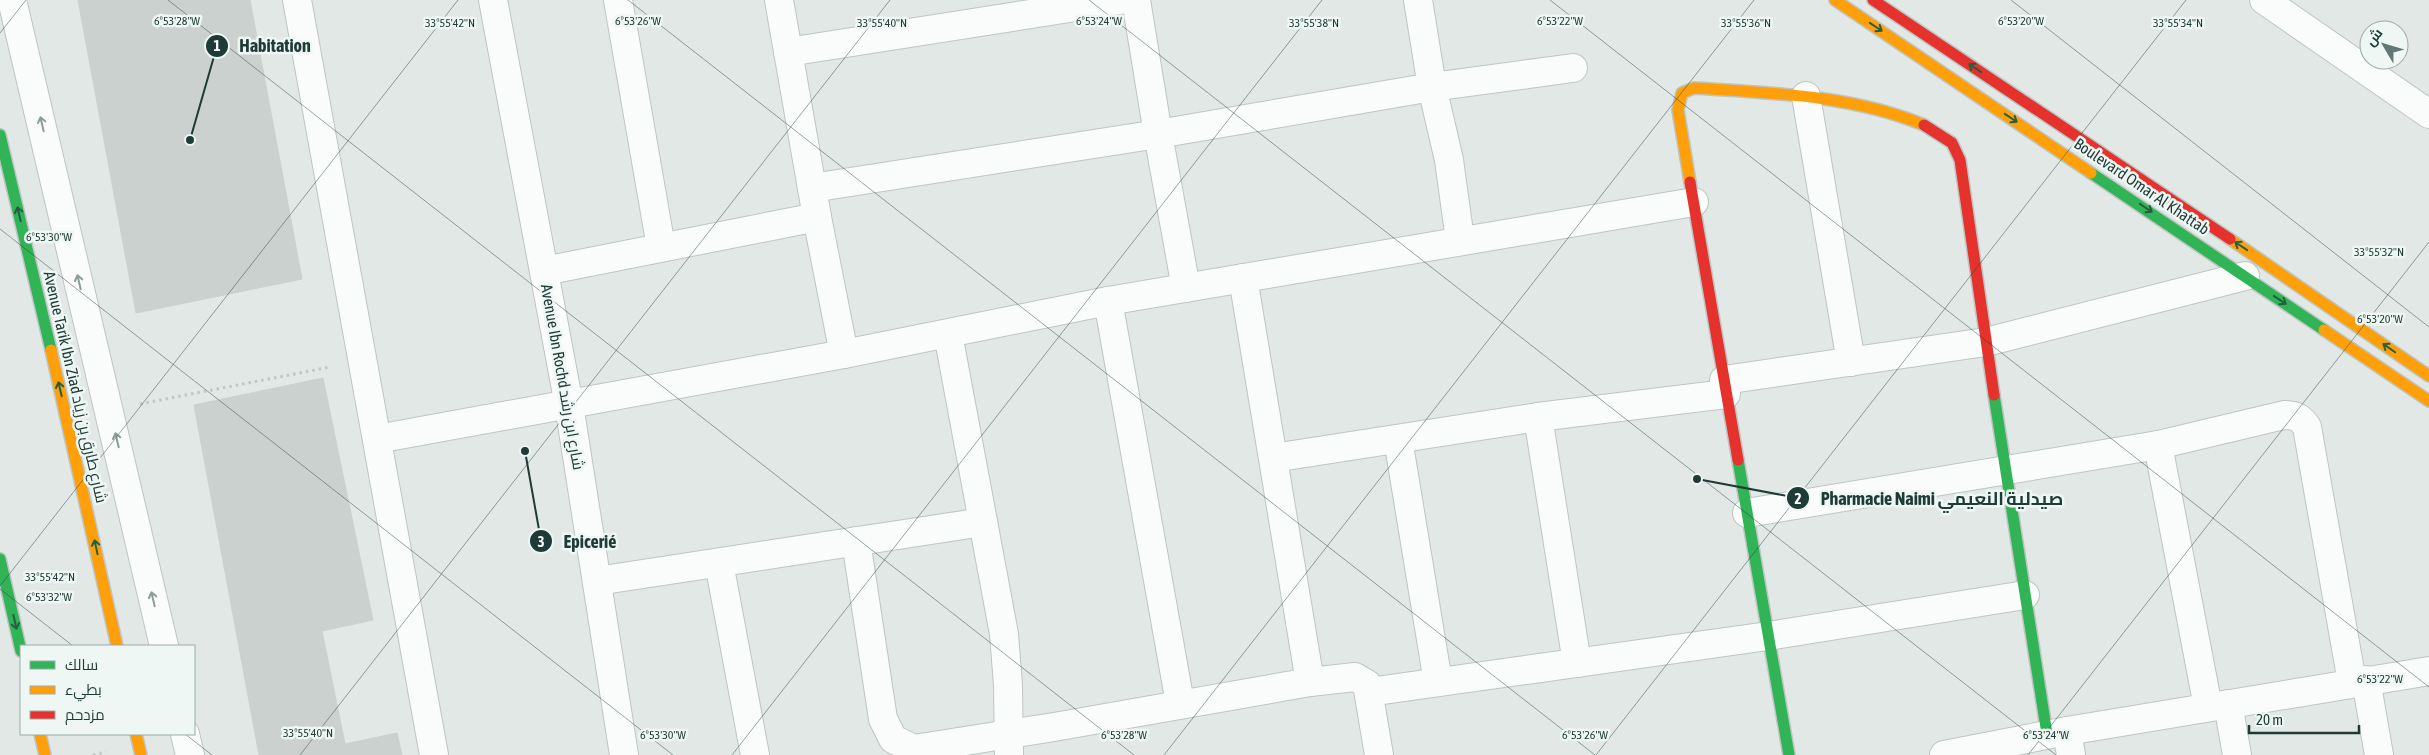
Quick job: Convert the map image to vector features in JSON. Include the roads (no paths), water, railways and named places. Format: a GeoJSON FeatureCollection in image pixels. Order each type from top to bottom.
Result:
{"type":"FeatureCollection","features":[{"type":"Feature","properties":{"kind":"street"},"geometry":{"type":"LineString","coordinates":[[12,0],[164,645]]}},
{"type":"Feature","properties":{"kind":"street"},"geometry":{"type":"LineString","coordinates":[[297,0],[434,755]]}},
{"type":"Feature","properties":{"kind":"street","name":"Avenue Ibn Rochd شارع ابن رشد"},"geometry":{"type":"LineString","coordinates":[[493,0],[569,405],[624,755]]}},
{"type":"Feature","properties":{"kind":"street"},"geometry":{"type":"LineString","coordinates":[[618,0],[661,247]]}},
{"type":"Feature","properties":{"kind":"street"},"geometry":{"type":"LineString","coordinates":[[779,0],[817,217],[844,354]]}},
{"type":"Feature","properties":{"kind":"street"},"geometry":{"type":"LineString","coordinates":[[788,52],[1120,0]]}},
{"type":"Feature","properties":{"kind":"street"},"geometry":{"type":"LineString","coordinates":[[1136,0],[1186,288]]}},
{"type":"Feature","properties":{"kind":"street"},"geometry":{"type":"LineString","coordinates":[[1418,0],[1432,87],[1449,160],[1460,240]]}},
{"type":"Feature","properties":{"kind":"street","name":"Boulevard Omar Al Khattab"},"geometry":{"type":"LineString","coordinates":[[1835,0],[2429,401]]}},
{"type":"Feature","properties":{"kind":"street","name":"Boulevard Omar Al Khattab"},"geometry":{"type":"LineString","coordinates":[[1873,0],[2299,285],[2429,376]]}},
{"type":"Feature","properties":{"kind":"street"},"geometry":{"type":"LineString","coordinates":[[2276,3],[2429,114]]}},
{"type":"Feature","properties":{"kind":"street"},"geometry":{"type":"LineString","coordinates":[[812,188],[1158,134],[1432,87],[1573,68]]}},
{"type":"Feature","properties":{"kind":"street"},"geometry":{"type":"LineString","coordinates":[[1789,755],[1678,110],[1682,93],[1694,88],[1806,96],[1901,114],[1939,133],[1952,144],[1959,154],[2025,595],[2062,740]]}},
{"type":"Feature","properties":{"kind":"street"},"geometry":{"type":"LineString","coordinates":[[1806,96],[1851,362]]}},
{"type":"Feature","properties":{"kind":"street","name":"Avenue Tarik Ibn Ziad شارع طارق بن زياد"},"geometry":{"type":"LineString","coordinates":[[0,135],[75,450],[117,645]]}},
{"type":"Feature","properties":{"kind":"street"},"geometry":{"type":"LineString","coordinates":[[377,439],[844,354],[1108,301],[1460,240],[1694,202]]}},
{"type":"Feature","properties":{"kind":"street"},"geometry":{"type":"LineString","coordinates":[[544,271],[817,217]]}},
{"type":"Feature","properties":{"kind":"street"},"geometry":{"type":"LineString","coordinates":[[1272,458],[1725,387],[1851,362],[1986,342],[2245,276]]}},
{"type":"Feature","properties":{"kind":"street"},"geometry":{"type":"LineString","coordinates":[[1243,278],[1310,682]]}},
{"type":"Feature","properties":{"kind":"street"},"geometry":{"type":"LineString","coordinates":[[1108,301],[1180,703]]}},
{"type":"Feature","properties":{"kind":"street"},"geometry":{"type":"LineString","coordinates":[[948,334],[1004,634],[1010,744]]}},
{"type":"Feature","properties":{"kind":"street"},"geometry":{"type":"LineString","coordinates":[[1747,513],[2158,445],[2284,415],[2294,415],[2302,420],[2307,427],[2359,681],[2379,755]]}},
{"type":"Feature","properties":{"kind":"street"},"geometry":{"type":"LineString","coordinates":[[1538,417],[1577,663]]}},
{"type":"Feature","properties":{"kind":"street"},"geometry":{"type":"LineString","coordinates":[[1398,439],[1438,682]]}},
{"type":"Feature","properties":{"kind":"street"},"geometry":{"type":"LineString","coordinates":[[2158,445],[2218,705],[2237,755]]}},
{"type":"Feature","properties":{"kind":"street"},"geometry":{"type":"LineString","coordinates":[[597,581],[983,522]]}},
{"type":"Feature","properties":{"kind":"street"},"geometry":{"type":"LineString","coordinates":[[856,541],[883,719],[893,739],[914,749],[1010,744],[1180,703],[1310,682],[1355,677],[1367,684],[1379,755]]}},
{"type":"Feature","properties":{"kind":"street"},"geometry":{"type":"LineString","coordinates":[[0,559],[20,647]]}},
{"type":"Feature","properties":{"kind":"street"},"geometry":{"type":"LineString","coordinates":[[719,563],[755,755]]}},
{"type":"Feature","properties":{"kind":"street"},"geometry":{"type":"LineString","coordinates":[[1369,692],[1768,636],[2025,595]]}},
{"type":"Feature","properties":{"kind":"street"},"geometry":{"type":"LineString","coordinates":[[1944,755],[2062,740],[2218,705],[2429,671]]}},
{"type":"Feature","properties":{"kind":"street"},"geometry":{"type":"LineString","coordinates":[[40,735],[45,755]]}},
{"type":"Feature","properties":{"kind":"street"},"geometry":{"type":"LineString","coordinates":[[136,735],[141,755]]}},
{"type":"Feature","properties":{"kind":"street"},"geometry":{"type":"LineString","coordinates":[[185,735],[190,755]]}},
{"type":"Feature","properties":{"kind":"place","name":"Habitation"},"geometry":{"type":"Point","coordinates":[190,140]}},
{"type":"Feature","properties":{"kind":"place","name":"Epicerié"},"geometry":{"type":"Point","coordinates":[525,451]}},
{"type":"Feature","properties":{"kind":"place","name":"Pharmacie Naimi صيدلية النعيمي"},"geometry":{"type":"Point","coordinates":[1697,479]}}]}
